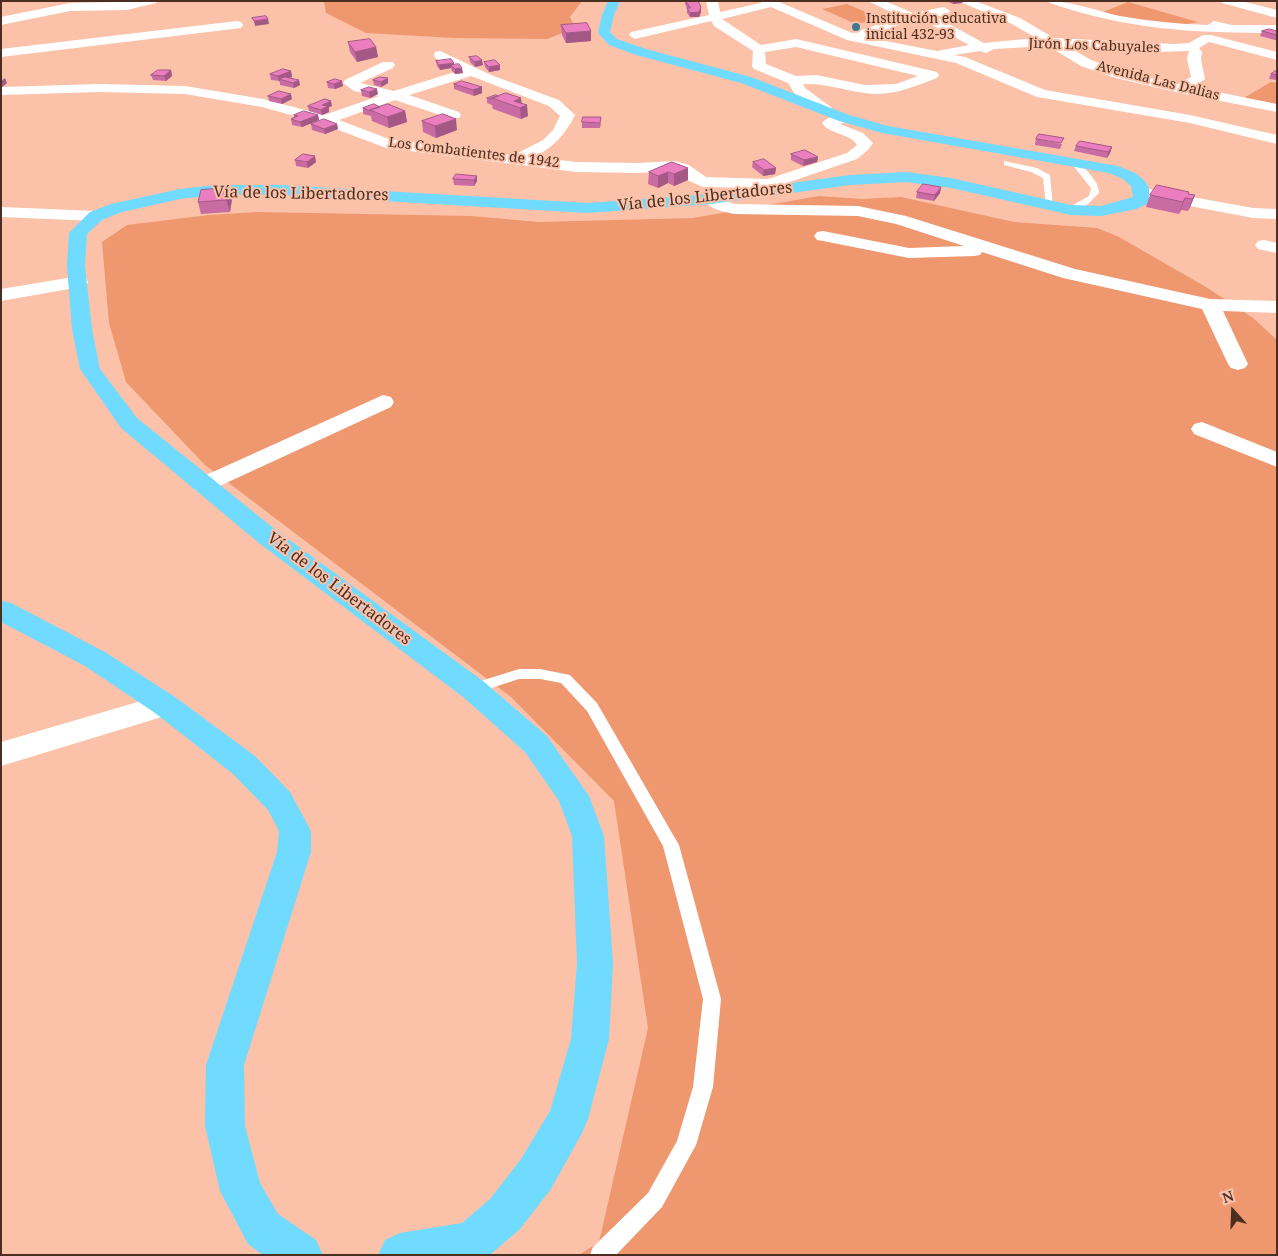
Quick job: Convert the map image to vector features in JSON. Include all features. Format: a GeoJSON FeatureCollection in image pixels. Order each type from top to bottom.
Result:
{"type":"FeatureCollection","features":[{"type":"Feature","properties":{"kind":"highway"},"geometry":{"type":"LineString","coordinates":[[614,1],[608,15],[604,33],[613,42],[641,52],[746,80],[844,118],[887,130],[1074,161],[1125,173],[1141,185],[1143,193]]}},
{"type":"Feature","properties":{"kind":"highway","name":"Vía de los Libertadores"},"geometry":{"type":"LineString","coordinates":[[400,1255],[460,1250],[476,1239],[505,1214],[536,1174],[568,1119],[590,1039],[595,963],[588,836],[573,796],[536,744],[473,688],[268,537],[129,423],[90,370],[82,330],[76,266],[78,234],[96,216],[117,208],[145,200],[216,190],[281,190],[588,208],[711,199],[764,188],[850,180],[906,178],[951,183],[1071,210],[1100,211],[1130,205],[1141,200],[1143,193]]}},
{"type":"Feature","properties":{"kind":"highway"},"geometry":{"type":"LineString","coordinates":[[1,610],[95,659],[165,705],[244,765],[279,801],[295,831],[294,852],[225,1066],[225,1126],[241,1191],[263,1229],[301,1255]]}},
{"type":"Feature","properties":{"kind":"street"},"geometry":{"type":"LineString","coordinates":[[1,21],[70,8],[127,6],[152,1]]}},
{"type":"Feature","properties":{"kind":"street"},"geometry":{"type":"LineString","coordinates":[[712,1],[715,18],[718,23],[759,49],[796,43],[940,73]]}},
{"type":"Feature","properties":{"kind":"street"},"geometry":{"type":"LineString","coordinates":[[874,1],[919,17],[999,56]]}},
{"type":"Feature","properties":{"kind":"street"},"geometry":{"type":"LineString","coordinates":[[1054,1],[1087,12],[1193,30],[1277,31]]}},
{"type":"Feature","properties":{"kind":"street"},"geometry":{"type":"LineString","coordinates":[[1226,1],[1277,14]]}},
{"type":"Feature","properties":{"kind":"street"},"geometry":{"type":"LineString","coordinates":[[851,36],[968,3]]}},
{"type":"Feature","properties":{"kind":"street","name":"Avenida Las Dalias"},"geometry":{"type":"LineString","coordinates":[[968,3],[1016,21],[1086,63],[1121,75],[1277,108]]}},
{"type":"Feature","properties":{"kind":"street"},"geometry":{"type":"LineString","coordinates":[[635,35],[778,4],[851,36],[960,60],[1042,94],[1190,119],[1277,140]]}},
{"type":"Feature","properties":{"kind":"street"},"geometry":{"type":"LineString","coordinates":[[1087,12],[1108,5]]}},
{"type":"Feature","properties":{"kind":"street"},"geometry":{"type":"LineString","coordinates":[[1182,16],[1232,29]]}},
{"type":"Feature","properties":{"kind":"street"},"geometry":{"type":"LineString","coordinates":[[1,53],[43,46],[237,25]]}},
{"type":"Feature","properties":{"kind":"street"},"geometry":{"type":"LineString","coordinates":[[1180,89],[1198,79],[1194,59],[1196,52],[1192,48],[1206,38],[1215,35],[1277,31]]}},
{"type":"Feature","properties":{"kind":"street"},"geometry":{"type":"LineString","coordinates":[[1206,38],[1277,56]]}},
{"type":"Feature","properties":{"kind":"street","name":"Jirón Los Cabuyales"},"geometry":{"type":"LineString","coordinates":[[936,54],[982,47],[1052,42],[1138,48],[1192,48]]}},
{"type":"Feature","properties":{"kind":"street"},"geometry":{"type":"LineString","coordinates":[[759,49],[759,66],[794,80],[816,80],[865,89],[882,90],[898,88],[940,73],[960,60]]}},
{"type":"Feature","properties":{"kind":"street"},"geometry":{"type":"LineString","coordinates":[[440,55],[473,72],[554,103],[568,115],[550,144],[517,159]]}},
{"type":"Feature","properties":{"kind":"street"},"geometry":{"type":"LineString","coordinates":[[388,65],[350,82],[359,88],[395,95],[454,116],[437,122]]}},
{"type":"Feature","properties":{"kind":"street"},"geometry":{"type":"LineString","coordinates":[[325,120],[395,95],[473,72]]}},
{"type":"Feature","properties":{"kind":"street"},"geometry":{"type":"LineString","coordinates":[[794,80],[799,90],[826,110]]}},
{"type":"Feature","properties":{"kind":"street"},"geometry":{"type":"LineString","coordinates":[[1132,110],[1165,85]]}},
{"type":"Feature","properties":{"kind":"street","name":"Los Combatientes de 1942"},"geometry":{"type":"LineString","coordinates":[[1,91],[100,88],[185,90],[263,103],[325,120],[386,143],[608,168],[675,166],[683,168],[702,182],[764,188]]}},
{"type":"Feature","properties":{"kind":"street"},"geometry":{"type":"LineString","coordinates":[[764,188],[859,152],[864,143],[858,136],[832,126],[829,123],[844,118]]}},
{"type":"Feature","properties":{"kind":"street"},"geometry":{"type":"LineString","coordinates":[[386,143],[411,132]]}},
{"type":"Feature","properties":{"kind":"street"},"geometry":{"type":"LineString","coordinates":[[1143,193],[1253,213],[1277,214]]}},
{"type":"Feature","properties":{"kind":"street"},"geometry":{"type":"LineString","coordinates":[[711,199],[721,206],[734,209],[858,211],[900,220],[991,251],[1070,274],[1210,305],[1277,307]]}},
{"type":"Feature","properties":{"kind":"street"},"geometry":{"type":"LineString","coordinates":[[1,212],[96,216]]}},
{"type":"Feature","properties":{"kind":"street"},"geometry":{"type":"LineString","coordinates":[[823,236],[908,253],[991,251]]}},
{"type":"Feature","properties":{"kind":"street"},"geometry":{"type":"LineString","coordinates":[[1,295],[79,282]]}},
{"type":"Feature","properties":{"kind":"street"},"geometry":{"type":"LineString","coordinates":[[1210,305],[1238,364]]}},
{"type":"Feature","properties":{"kind":"street"},"geometry":{"type":"LineString","coordinates":[[204,485],[383,402]]}},
{"type":"Feature","properties":{"kind":"street"},"geometry":{"type":"LineString","coordinates":[[1202,429],[1275,461]]}},
{"type":"Feature","properties":{"kind":"street"},"geometry":{"type":"LineString","coordinates":[[1,754],[165,705]]}},
{"type":"Feature","properties":{"kind":"lane"},"geometry":{"type":"LineString","coordinates":[[1071,210],[1091,201],[1095,194],[1095,186],[1090,178],[1074,161]]}},
{"type":"Feature","properties":{"kind":"lane"},"geometry":{"type":"LineString","coordinates":[[1007,163],[1034,170],[1047,177],[1050,205]]}},
{"type":"Feature","properties":{"kind":"lane"},"geometry":{"type":"LineString","coordinates":[[473,688],[519,674],[540,674],[565,679],[592,707],[671,845],[712,999],[704,1087],[686,1145],[655,1200],[601,1255]]}},
{"type":"Feature","properties":{"kind":"shaded area"},"geometry":{"type":"Polygon","coordinates":[[[324,1],[582,1],[570,17],[575,28],[547,39],[454,38],[366,33],[326,13],[324,1]]]}},
{"type":"Feature","properties":{"kind":"shaded area"},"geometry":{"type":"Polygon","coordinates":[[[1128,2],[1198,22],[1174,25],[1162,24],[1138,21],[1103,12],[1128,2]]]}},
{"type":"Feature","properties":{"kind":"shaded area"},"geometry":{"type":"Polygon","coordinates":[[[847,4],[882,19],[856,24],[822,9],[847,4]]]}},
{"type":"Feature","properties":{"kind":"shaded area"},"geometry":{"type":"Polygon","coordinates":[[[1271,82],[1277,83],[1277,106],[1242,99],[1271,82]]]}},
{"type":"Feature","properties":{"kind":"shaded area"},"geometry":{"type":"Polygon","coordinates":[[[819,196],[862,199],[901,197],[1014,222],[1097,228],[1119,237],[1206,287],[1253,318],[1277,340],[1277,1255],[579,1255],[599,1242],[648,1028],[614,801],[511,697],[205,465],[126,382],[109,323],[102,242],[127,225],[209,215],[257,212],[471,216],[539,222],[693,218],[819,196]]]}},
{"type":"Feature","properties":{"kind":"building"},"geometry":{"type":"Polygon","coordinates":[[[686,1],[698,1],[701,7],[699,12],[690,13],[687,8],[690,8],[686,1]]]}},
{"type":"Feature","properties":{"kind":"building"},"geometry":{"type":"Polygon","coordinates":[[[266,16],[268,19],[254,21],[252,18],[266,16]]]}},
{"type":"Feature","properties":{"kind":"building"},"geometry":{"type":"Polygon","coordinates":[[[587,23],[591,31],[566,33],[561,25],[587,23]]]}},
{"type":"Feature","properties":{"kind":"building"},"geometry":{"type":"Polygon","coordinates":[[[1269,29],[1277,31],[1277,35],[1262,31],[1269,29]]]}},
{"type":"Feature","properties":{"kind":"building"},"geometry":{"type":"Polygon","coordinates":[[[370,39],[376,47],[355,52],[348,42],[370,39]]]}},
{"type":"Feature","properties":{"kind":"building"},"geometry":{"type":"Polygon","coordinates":[[[477,56],[482,60],[475,62],[469,57],[477,56]]]}},
{"type":"Feature","properties":{"kind":"building"},"geometry":{"type":"Polygon","coordinates":[[[451,59],[454,63],[439,65],[436,61],[451,59]]]}},
{"type":"Feature","properties":{"kind":"building"},"geometry":{"type":"Polygon","coordinates":[[[495,60],[500,65],[489,67],[484,62],[495,60]]]}},
{"type":"Feature","properties":{"kind":"building"},"geometry":{"type":"Polygon","coordinates":[[[459,64],[462,68],[455,69],[451,65],[459,64]]]}},
{"type":"Feature","properties":{"kind":"building"},"geometry":{"type":"Polygon","coordinates":[[[283,69],[291,71],[278,76],[270,74],[283,69]]]}},
{"type":"Feature","properties":{"kind":"building"},"geometry":{"type":"Polygon","coordinates":[[[158,70],[171,70],[164,76],[151,75],[158,70]]]}},
{"type":"Feature","properties":{"kind":"building"},"geometry":{"type":"Polygon","coordinates":[[[285,77],[299,80],[293,83],[279,79],[285,77]]]}},
{"type":"Feature","properties":{"kind":"building"},"geometry":{"type":"Polygon","coordinates":[[[380,77],[388,78],[381,82],[373,80],[380,77]]]}},
{"type":"Feature","properties":{"kind":"building"},"geometry":{"type":"Polygon","coordinates":[[[335,79],[342,81],[334,84],[327,82],[335,79]]]}},
{"type":"Feature","properties":{"kind":"building"},"geometry":{"type":"Polygon","coordinates":[[[462,81],[482,87],[473,90],[454,84],[462,81]]]}},
{"type":"Feature","properties":{"kind":"building"},"geometry":{"type":"Polygon","coordinates":[[[369,87],[377,89],[369,92],[361,90],[369,87]]]}},
{"type":"Feature","properties":{"kind":"building"},"geometry":{"type":"Polygon","coordinates":[[[279,91],[291,94],[281,99],[268,96],[279,91]]]}},
{"type":"Feature","properties":{"kind":"building"},"geometry":{"type":"Polygon","coordinates":[[[506,93],[521,98],[514,101],[527,105],[520,108],[492,98],[506,93]]]}},
{"type":"Feature","properties":{"kind":"building"},"geometry":{"type":"Polygon","coordinates":[[[499,96],[492,99],[487,98],[499,96]]]}},
{"type":"Feature","properties":{"kind":"building"},"geometry":{"type":"Polygon","coordinates":[[[325,99],[331,101],[322,105],[328,106],[321,110],[308,106],[325,99]]]}},
{"type":"Feature","properties":{"kind":"building"},"geometry":{"type":"Polygon","coordinates":[[[374,104],[380,107],[370,111],[363,108],[374,104]]]}},
{"type":"Feature","properties":{"kind":"building"},"geometry":{"type":"Polygon","coordinates":[[[388,104],[405,111],[387,117],[370,110],[388,104]]]}},
{"type":"Feature","properties":{"kind":"building"},"geometry":{"type":"Polygon","coordinates":[[[304,111],[318,115],[300,122],[291,119],[298,116],[294,115],[304,111]]]}},
{"type":"Feature","properties":{"kind":"building"},"geometry":{"type":"Polygon","coordinates":[[[443,114],[456,119],[435,126],[422,121],[443,114]]]}},
{"type":"Feature","properties":{"kind":"building"},"geometry":{"type":"Polygon","coordinates":[[[583,117],[601,117],[600,123],[582,122],[583,117]]]}},
{"type":"Feature","properties":{"kind":"building"},"geometry":{"type":"Polygon","coordinates":[[[324,119],[337,124],[324,129],[311,124],[324,119]]]}},
{"type":"Feature","properties":{"kind":"building"},"geometry":{"type":"Polygon","coordinates":[[[1039,134],[1064,138],[1061,143],[1036,139],[1039,134]]]}},
{"type":"Feature","properties":{"kind":"building"},"geometry":{"type":"Polygon","coordinates":[[[1080,141],[1112,147],[1108,152],[1076,146],[1080,141]]]}},
{"type":"Feature","properties":{"kind":"building"},"geometry":{"type":"Polygon","coordinates":[[[805,150],[818,157],[804,160],[791,154],[805,150]]]}},
{"type":"Feature","properties":{"kind":"building"},"geometry":{"type":"Polygon","coordinates":[[[303,154],[315,156],[307,162],[295,160],[303,154]]]}},
{"type":"Feature","properties":{"kind":"building"},"geometry":{"type":"Polygon","coordinates":[[[764,159],[776,168],[764,170],[753,162],[764,159]]]}},
{"type":"Feature","properties":{"kind":"building"},"geometry":{"type":"Polygon","coordinates":[[[672,162],[688,168],[674,174],[668,172],[658,176],[649,172],[672,162]]]}},
{"type":"Feature","properties":{"kind":"building"},"geometry":{"type":"Polygon","coordinates":[[[456,174],[477,176],[474,180],[453,179],[456,174]]]}},
{"type":"Feature","properties":{"kind":"building"},"geometry":{"type":"Polygon","coordinates":[[[923,184],[941,187],[935,195],[917,192],[923,184]]]}},
{"type":"Feature","properties":{"kind":"building"},"geometry":{"type":"Polygon","coordinates":[[[1157,185],[1195,195],[1192,199],[1185,198],[1183,202],[1150,195],[1157,185]]]}},
{"type":"Feature","properties":{"kind":"building"},"geometry":{"type":"Polygon","coordinates":[[[229,188],[226,200],[198,202],[201,190],[229,188]]]}},
{"type":"Feature","properties":{"kind":"place","name":"Institución educativa inicial 432-93"},"geometry":{"type":"Point","coordinates":[856,27]}}]}
